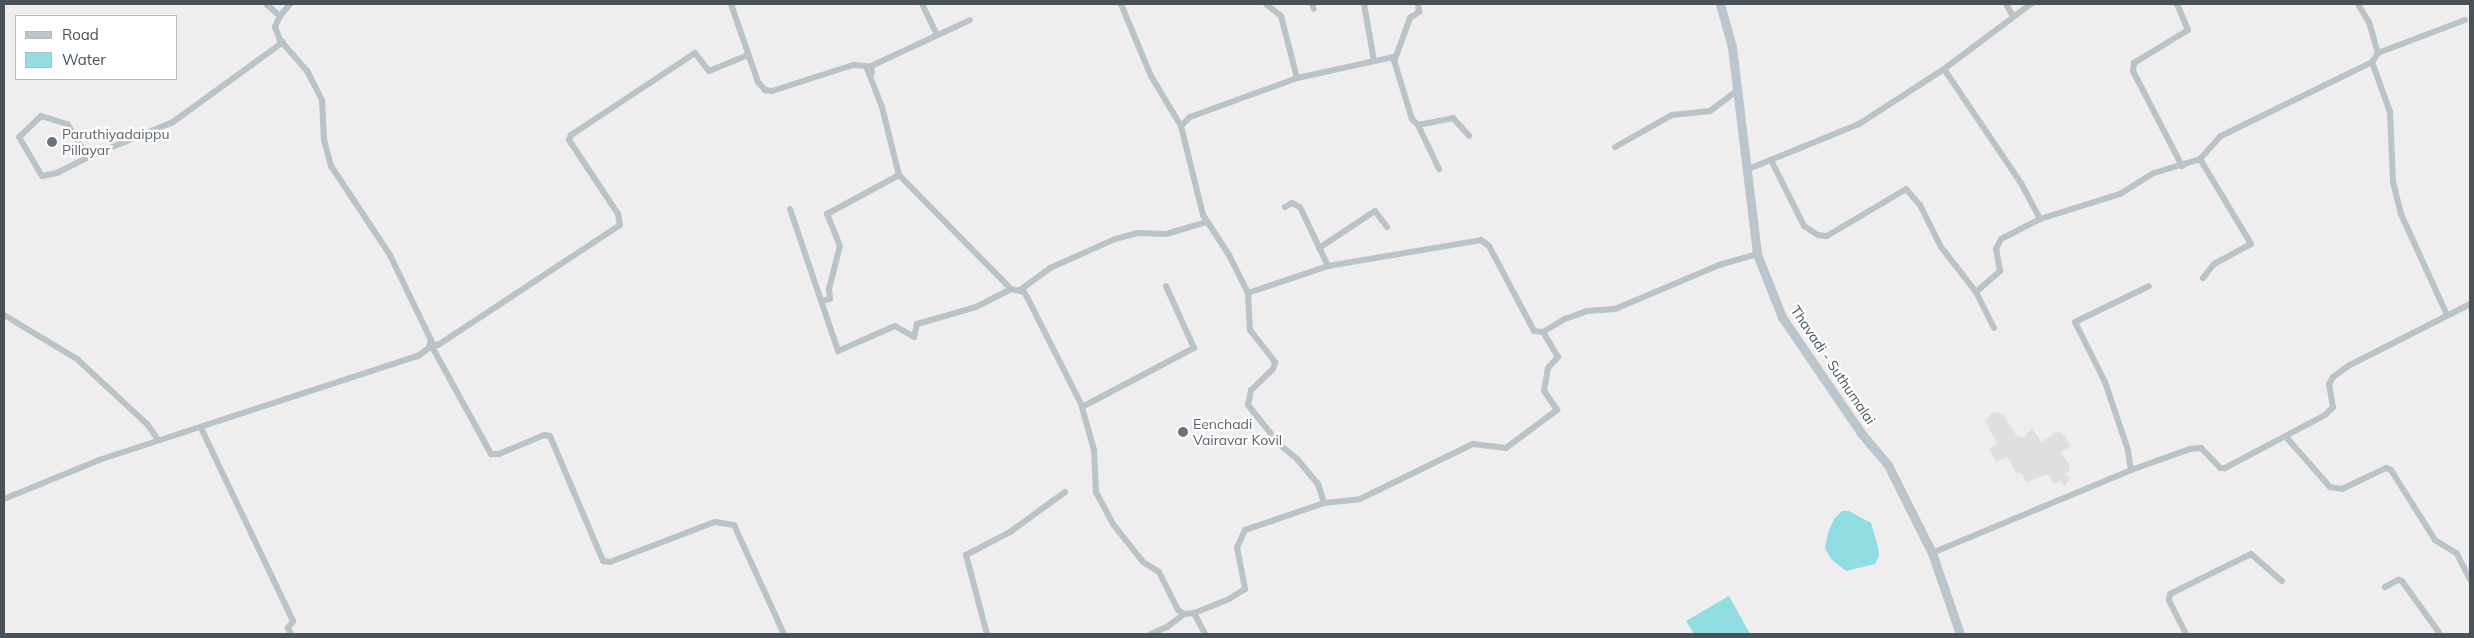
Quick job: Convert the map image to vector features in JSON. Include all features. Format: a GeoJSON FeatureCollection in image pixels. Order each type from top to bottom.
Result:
{"type":"FeatureCollection","features":[{"type":"Feature","properties":{"kind":"main road","name":"Thavadi - Suthumalai"},"geometry":{"type":"LineString","coordinates":[[1720,4],[1732,47],[1757,254],[1782,317],[1862,433],[1888,465],[1932,553],[1960,634]]}},
{"type":"Feature","properties":{"kind":"street"},"geometry":{"type":"LineString","coordinates":[[266,4],[280,16]]}},
{"type":"Feature","properties":{"kind":"street"},"geometry":{"type":"LineString","coordinates":[[290,4],[280,16],[275,27],[283,42],[308,72],[322,100],[324,140],[331,166],[390,255],[430,343],[491,454],[499,454],[544,435],[550,436],[602,560],[610,562],[715,522],[734,525],[784,634]]}},
{"type":"Feature","properties":{"kind":"street"},"geometry":{"type":"LineString","coordinates":[[731,4],[758,82],[765,90],[772,91],[852,65],[866,66],[872,77],[899,176],[1011,289]]}},
{"type":"Feature","properties":{"kind":"street"},"geometry":{"type":"LineString","coordinates":[[922,4],[936,33]]}},
{"type":"Feature","properties":{"kind":"street"},"geometry":{"type":"LineString","coordinates":[[1122,4],[1151,76],[1181,126],[1207,222],[1229,256],[1248,293],[1250,330],[1275,362],[1273,368],[1251,390],[1248,405],[1280,445],[1297,459],[1318,484],[1324,503]]}},
{"type":"Feature","properties":{"kind":"street"},"geometry":{"type":"LineString","coordinates":[[1266,4],[1281,16],[1297,78]]}},
{"type":"Feature","properties":{"kind":"street"},"geometry":{"type":"LineString","coordinates":[[1364,4],[1374,61]]}},
{"type":"Feature","properties":{"kind":"street"},"geometry":{"type":"LineString","coordinates":[[1418,4],[1419,12],[1410,18],[1395,59],[1412,119],[1418,126],[1438,169]]}},
{"type":"Feature","properties":{"kind":"street"},"geometry":{"type":"LineString","coordinates":[[2006,4],[2013,16]]}},
{"type":"Feature","properties":{"kind":"street"},"geometry":{"type":"LineString","coordinates":[[1746,170],[1859,124],[1944,69],[2031,4]]}},
{"type":"Feature","properties":{"kind":"street"},"geometry":{"type":"LineString","coordinates":[[2177,4],[2188,30],[2134,63],[2133,71],[2182,166]]}},
{"type":"Feature","properties":{"kind":"street"},"geometry":{"type":"LineString","coordinates":[[2358,4],[2369,22],[2378,53]]}},
{"type":"Feature","properties":{"kind":"street"},"geometry":{"type":"LineString","coordinates":[[872,77],[872,66],[936,33],[970,20]]}},
{"type":"Feature","properties":{"kind":"street"},"geometry":{"type":"LineString","coordinates":[[1976,292],[2000,271],[1996,249],[2002,239],[2040,219],[2120,194],[2154,173],[2200,159],[2221,136],[2372,62],[2378,53],[2465,20]]}},
{"type":"Feature","properties":{"kind":"street"},"geometry":{"type":"LineString","coordinates":[[88,157],[67,124],[41,116],[19,137],[42,176],[57,173],[88,157],[173,122],[283,42]]}},
{"type":"Feature","properties":{"kind":"street"},"geometry":{"type":"LineString","coordinates":[[430,343],[438,345],[620,225],[618,214],[569,140],[571,135],[695,53],[709,71],[748,56]]}},
{"type":"Feature","properties":{"kind":"street"},"geometry":{"type":"LineString","coordinates":[[1181,126],[1190,117],[1297,78],[1374,61],[1395,59]]}},
{"type":"Feature","properties":{"kind":"street"},"geometry":{"type":"LineString","coordinates":[[2372,62],[2390,112],[2393,182],[2401,214],[2446,315]]}},
{"type":"Feature","properties":{"kind":"street"},"geometry":{"type":"LineString","coordinates":[[1944,69],[2022,183],[2040,219]]}},
{"type":"Feature","properties":{"kind":"street"},"geometry":{"type":"LineString","coordinates":[[1616,146],[1672,115],[1710,111],[1737,91]]}},
{"type":"Feature","properties":{"kind":"street"},"geometry":{"type":"LineString","coordinates":[[1418,126],[1453,118],[1469,136]]}},
{"type":"Feature","properties":{"kind":"street"},"geometry":{"type":"LineString","coordinates":[[2200,159],[2251,244],[2214,264],[2203,278]]}},
{"type":"Feature","properties":{"kind":"street"},"geometry":{"type":"LineString","coordinates":[[1771,160],[1804,226],[1818,235],[1827,236],[1906,188],[1920,205],[1941,247],[1976,292],[1994,328]]}},
{"type":"Feature","properties":{"kind":"street"},"geometry":{"type":"LineString","coordinates":[[821,301],[830,299],[829,289],[840,246],[827,214],[899,176]]}},
{"type":"Feature","properties":{"kind":"street"},"geometry":{"type":"LineString","coordinates":[[1285,207],[1292,204],[1300,207],[1328,266]]}},
{"type":"Feature","properties":{"kind":"street"},"geometry":{"type":"LineString","coordinates":[[790,208],[838,350],[895,326],[914,337],[917,324],[976,307],[1011,289],[1020,290],[1027,297],[1082,407],[1094,450],[1096,492],[1113,524],[1143,562],[1159,572],[1178,610],[1184,614]]}},
{"type":"Feature","properties":{"kind":"street"},"geometry":{"type":"LineString","coordinates":[[1319,248],[1375,211],[1387,227]]}},
{"type":"Feature","properties":{"kind":"street"},"geometry":{"type":"LineString","coordinates":[[1020,290],[1050,268],[1115,239],[1137,233],[1166,234],[1207,222]]}},
{"type":"Feature","properties":{"kind":"street"},"geometry":{"type":"LineString","coordinates":[[1248,293],[1328,266],[1481,240],[1490,246],[1534,331],[1543,332],[1565,319],[1587,312],[1616,309],[1719,265],[1757,254]]}},
{"type":"Feature","properties":{"kind":"street"},"geometry":{"type":"LineString","coordinates":[[1082,407],[1194,348],[1166,286]]}},
{"type":"Feature","properties":{"kind":"street"},"geometry":{"type":"LineString","coordinates":[[2131,470],[2128,450],[2105,382],[2075,322],[2149,286]]}},
{"type":"Feature","properties":{"kind":"street"},"geometry":{"type":"LineString","coordinates":[[1932,553],[2131,470],[2201,448],[2220,468],[2225,468],[2325,415],[2333,407],[2329,384],[2333,377],[2348,366],[2470,304]]}},
{"type":"Feature","properties":{"kind":"street"},"geometry":{"type":"LineString","coordinates":[[4,314],[76,359],[148,424],[158,440]]}},
{"type":"Feature","properties":{"kind":"street"},"geometry":{"type":"LineString","coordinates":[[1151,634],[1167,627],[1184,614],[1194,613],[1229,599],[1245,588],[1237,547],[1245,530],[1324,503],[1360,499],[1473,444],[1506,448],[1557,410],[1544,391],[1548,368],[1558,357],[1543,332]]}},
{"type":"Feature","properties":{"kind":"street"},"geometry":{"type":"LineString","coordinates":[[4,499],[158,440],[202,428],[418,356],[429,348],[430,343]]}},
{"type":"Feature","properties":{"kind":"street"},"geometry":{"type":"LineString","coordinates":[[202,428],[293,621],[288,628],[292,634]]}},
{"type":"Feature","properties":{"kind":"street"},"geometry":{"type":"LineString","coordinates":[[2286,437],[2330,487],[2342,489],[2386,468],[2391,470],[2435,540],[2457,554],[2470,580]]}},
{"type":"Feature","properties":{"kind":"street"},"geometry":{"type":"LineString","coordinates":[[987,634],[966,555],[1010,532],[1065,492]]}},
{"type":"Feature","properties":{"kind":"street"},"geometry":{"type":"LineString","coordinates":[[2186,634],[2169,600],[2170,594],[2251,554],[2282,581]]}},
{"type":"Feature","properties":{"kind":"street"},"geometry":{"type":"LineString","coordinates":[[2385,587],[2398,580],[2402,581],[2440,634]]}},
{"type":"Feature","properties":{"kind":"street"},"geometry":{"type":"LineString","coordinates":[[1194,613],[1205,634]]}},
{"type":"Feature","properties":{"kind":"shaded area"},"geometry":{"type":"Polygon","coordinates":[[[1993,412],[2003,414],[2016,435],[2023,438],[2032,428],[2041,442],[2059,431],[2064,434],[2071,446],[2061,452],[2069,464],[2069,472],[2064,474],[2070,478],[2065,486],[2060,481],[2053,484],[2048,474],[2026,482],[2022,474],[2016,473],[2007,457],[1996,462],[1989,449],[1997,444],[1985,421],[1993,412]]]}},
{"type":"Feature","properties":{"kind":"water"},"geometry":{"type":"Polygon","coordinates":[[[1842,511],[1849,511],[1871,523],[1879,556],[1875,564],[1846,571],[1831,559],[1825,548],[1828,533],[1834,519],[1842,511]]]}},
{"type":"Feature","properties":{"kind":"water"},"geometry":{"type":"Polygon","coordinates":[[[1729,596],[1750,634],[1694,634],[1686,621],[1729,596]]]}},
{"type":"Feature","properties":{"kind":"place","name":"Paruthiyadaippu Pillayar"},"geometry":{"type":"Point","coordinates":[52,142]}},
{"type":"Feature","properties":{"kind":"place","name":"Eenchadi Vairavar Kovil"},"geometry":{"type":"Point","coordinates":[1183,432]}}]}
